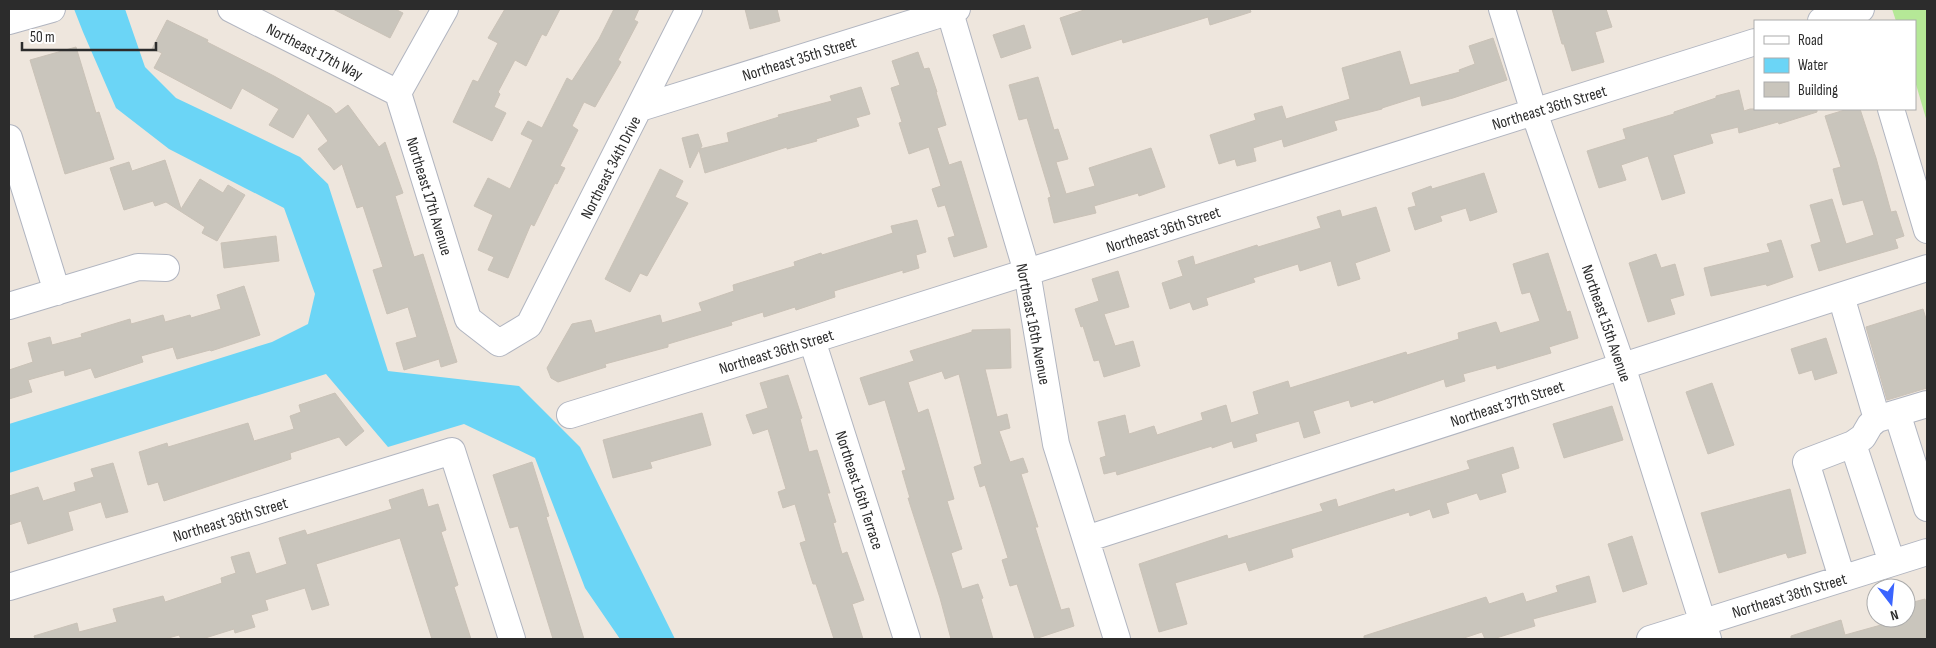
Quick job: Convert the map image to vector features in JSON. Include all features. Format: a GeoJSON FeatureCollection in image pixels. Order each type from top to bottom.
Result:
{"type":"FeatureCollection","features":[{"type":"Feature","properties":{"kind":"street"},"geometry":{"type":"LineString","coordinates":[[9,21],[52,9]]}},
{"type":"Feature","properties":{"kind":"street","name":"Northeast 17th Way"},"geometry":{"type":"LineString","coordinates":[[231,9],[398,93]]}},
{"type":"Feature","properties":{"kind":"street"},"geometry":{"type":"LineString","coordinates":[[398,93],[445,9]]}},
{"type":"Feature","properties":{"kind":"street","name":"Northeast 34th Drive"},"geometry":{"type":"LineString","coordinates":[[529,325],[689,9]]}},
{"type":"Feature","properties":{"kind":"street","name":"Northeast 15th Avenue"},"geometry":{"type":"LineString","coordinates":[[1502,9],[1534,112],[1622,366],[1706,631]]}},
{"type":"Feature","properties":{"kind":"street"},"geometry":{"type":"LineString","coordinates":[[1824,20],[1861,9]]}},
{"type":"Feature","properties":{"kind":"street","name":"Northeast 35th Street"},"geometry":{"type":"LineString","coordinates":[[640,108],[952,10]]}},
{"type":"Feature","properties":{"kind":"street","name":"Northeast 16th Avenue"},"geometry":{"type":"LineString","coordinates":[[952,10],[1027,272],[1056,444],[1117,639]]}},
{"type":"Feature","properties":{"kind":"street","name":"Northeast 36th Street"},"geometry":{"type":"LineString","coordinates":[[570,415],[1754,42]]}},
{"type":"Feature","properties":{"kind":"street","name":"Northeast 17th Avenue"},"geometry":{"type":"LineString","coordinates":[[398,93],[468,319],[499,343],[529,325]]}},
{"type":"Feature","properties":{"kind":"street"},"geometry":{"type":"LineString","coordinates":[[1891,110],[1927,230]]}},
{"type":"Feature","properties":{"kind":"street"},"geometry":{"type":"LineString","coordinates":[[9,138],[57,292]]}},
{"type":"Feature","properties":{"kind":"street"},"geometry":{"type":"LineString","coordinates":[[9,306],[138,267],[166,268]]}},
{"type":"Feature","properties":{"kind":"street","name":"Northeast 37th Street"},"geometry":{"type":"LineString","coordinates":[[1086,539],[1927,268]]}},
{"type":"Feature","properties":{"kind":"street"},"geometry":{"type":"LineString","coordinates":[[1841,296],[1887,416],[1927,508]]}},
{"type":"Feature","properties":{"kind":"street","name":"Northeast 16th Terrace"},"geometry":{"type":"LineString","coordinates":[[812,340],[908,639]]}},
{"type":"Feature","properties":{"kind":"street"},"geometry":{"type":"LineString","coordinates":[[1842,578],[1806,462],[1853,444],[1863,437],[1870,425],[1887,416],[1927,404]]}},
{"type":"Feature","properties":{"kind":"street"},"geometry":{"type":"LineString","coordinates":[[1853,444],[1892,563]]}},
{"type":"Feature","properties":{"kind":"street","name":"Northeast 36th Street"},"geometry":{"type":"LineString","coordinates":[[9,587],[452,451],[512,639]]}},
{"type":"Feature","properties":{"kind":"street","name":"Northeast 38th Street"},"geometry":{"type":"LineString","coordinates":[[1650,639],[1706,631],[1842,578],[1927,552]]}},
{"type":"Feature","properties":{"kind":"green space"},"geometry":{"type":"Polygon","coordinates":[[[1892,9],[1927,9],[1927,122],[1916,84],[1916,20],[1896,20],[1892,9]]]}},
{"type":"Feature","properties":{"kind":"water"},"geometry":{"type":"Polygon","coordinates":[[[74,9],[125,9],[145,67],[176,98],[300,157],[328,184],[388,371],[519,386],[580,447],[675,639],[620,639],[585,588],[535,458],[464,424],[388,447],[326,374],[9,473],[9,424],[272,342],[308,324],[315,294],[284,208],[169,149],[116,108],[74,9]]]}},
{"type":"Feature","properties":{"kind":"building"},"geometry":{"type":"Polygon","coordinates":[[[333,9],[395,9],[403,13],[390,38],[333,9]]]}},
{"type":"Feature","properties":{"kind":"building"},"geometry":{"type":"Polygon","coordinates":[[[505,9],[560,9],[546,36],[542,34],[526,66],[515,60],[498,92],[500,94],[494,107],[506,113],[492,141],[453,122],[473,80],[478,82],[498,43],[488,38],[505,9]]]}},
{"type":"Feature","properties":{"kind":"building"},"geometry":{"type":"Polygon","coordinates":[[[614,9],[639,9],[634,20],[638,22],[618,60],[621,62],[595,107],[584,102],[572,126],[578,130],[560,166],[565,168],[557,184],[555,183],[534,226],[531,224],[508,278],[488,270],[494,257],[478,250],[493,215],[474,206],[488,178],[510,189],[533,140],[521,134],[528,121],[542,128],[567,78],[572,81],[599,39],[614,9]]]}},
{"type":"Feature","properties":{"kind":"building"},"geometry":{"type":"Polygon","coordinates":[[[745,9],[777,9],[780,21],[750,29],[745,9]]]}},
{"type":"Feature","properties":{"kind":"building"},"geometry":{"type":"Polygon","coordinates":[[[1087,9],[1250,9],[1251,12],[1210,25],[1208,17],[1123,43],[1122,39],[1072,55],[1060,18],[1087,9]]]}},
{"type":"Feature","properties":{"kind":"building"},"geometry":{"type":"Polygon","coordinates":[[[1552,9],[1606,9],[1612,27],[1595,32],[1604,62],[1572,71],[1552,9]]]}},
{"type":"Feature","properties":{"kind":"building"},"geometry":{"type":"Polygon","coordinates":[[[167,20],[274,76],[331,108],[336,114],[348,105],[379,147],[385,142],[403,193],[395,196],[414,257],[423,254],[457,362],[441,367],[439,359],[404,370],[396,343],[417,337],[408,307],[387,314],[373,270],[383,267],[363,206],[357,208],[342,164],[334,170],[318,149],[328,141],[308,113],[293,138],[269,125],[279,109],[242,88],[231,109],[154,68],[162,53],[152,49],[167,20]]]}},
{"type":"Feature","properties":{"kind":"building"},"geometry":{"type":"Polygon","coordinates":[[[1024,25],[1031,48],[1001,58],[993,35],[1024,25]]]}},
{"type":"Feature","properties":{"kind":"building"},"geometry":{"type":"Polygon","coordinates":[[[1493,38],[1507,80],[1422,106],[1420,96],[1382,109],[1334,121],[1337,130],[1284,147],[1282,139],[1253,148],[1256,161],[1237,166],[1235,159],[1219,164],[1210,135],[1256,120],[1254,114],[1282,106],[1286,119],[1350,99],[1342,68],[1400,51],[1410,85],[1460,72],[1459,70],[1475,64],[1469,46],[1493,38]]]}},
{"type":"Feature","properties":{"kind":"building"},"geometry":{"type":"Polygon","coordinates":[[[76,47],[96,113],[99,112],[114,159],[65,174],[30,60],[76,47]]]}},
{"type":"Feature","properties":{"kind":"building"},"geometry":{"type":"Polygon","coordinates":[[[918,52],[924,69],[929,68],[937,92],[946,125],[937,128],[949,165],[961,161],[987,247],[954,257],[948,238],[955,236],[945,205],[938,207],[932,189],[941,186],[929,147],[909,154],[899,123],[902,122],[891,88],[900,85],[892,61],[918,52]]]}},
{"type":"Feature","properties":{"kind":"building"},"geometry":{"type":"Polygon","coordinates":[[[1038,77],[1054,130],[1058,129],[1068,159],[1056,162],[1066,194],[1095,186],[1089,168],[1151,148],[1165,187],[1139,196],[1138,193],[1094,206],[1096,213],[1054,223],[1048,198],[1051,197],[1027,118],[1019,120],[1009,85],[1038,77]]]}},
{"type":"Feature","properties":{"kind":"building"},"geometry":{"type":"Polygon","coordinates":[[[861,87],[870,114],[856,118],[859,126],[816,139],[817,141],[787,149],[787,147],[705,173],[699,150],[690,168],[682,138],[698,134],[702,146],[700,149],[729,142],[727,133],[779,117],[778,115],[832,101],[830,96],[861,87]]]}},
{"type":"Feature","properties":{"kind":"building"},"geometry":{"type":"Polygon","coordinates":[[[1739,90],[1744,111],[1754,109],[1817,110],[1817,112],[1779,124],[1778,122],[1739,133],[1738,127],[1710,134],[1713,143],[1673,155],[1685,193],[1662,200],[1648,156],[1621,165],[1626,180],[1599,188],[1587,151],[1626,139],[1623,129],[1674,114],[1674,112],[1716,98],[1716,96],[1739,90]]]}},
{"type":"Feature","properties":{"kind":"building"},"geometry":{"type":"Polygon","coordinates":[[[1845,110],[1860,110],[1891,212],[1896,211],[1904,236],[1895,239],[1898,248],[1819,271],[1811,245],[1821,242],[1810,205],[1832,199],[1846,244],[1874,235],[1863,200],[1843,205],[1833,169],[1841,167],[1825,116],[1845,110]]]}},
{"type":"Feature","properties":{"kind":"building"},"geometry":{"type":"Polygon","coordinates":[[[165,160],[181,209],[200,179],[223,193],[228,185],[245,195],[217,241],[202,233],[205,227],[166,202],[155,206],[153,201],[124,210],[110,168],[129,162],[132,171],[165,160]]]}},
{"type":"Feature","properties":{"kind":"building"},"geometry":{"type":"Polygon","coordinates":[[[660,169],[683,181],[675,197],[688,203],[647,276],[640,273],[630,292],[605,279],[660,169]]]}},
{"type":"Feature","properties":{"kind":"building"},"geometry":{"type":"Polygon","coordinates":[[[1484,173],[1497,212],[1470,221],[1466,208],[1440,216],[1442,221],[1415,230],[1408,208],[1416,206],[1412,193],[1431,186],[1432,189],[1484,173]]]}},
{"type":"Feature","properties":{"kind":"building"},"geometry":{"type":"Polygon","coordinates":[[[1376,207],[1390,251],[1355,263],[1360,279],[1338,286],[1331,261],[1300,271],[1298,264],[1253,278],[1255,282],[1206,298],[1208,305],[1193,310],[1190,302],[1170,309],[1162,283],[1183,276],[1178,261],[1193,256],[1195,265],[1257,245],[1258,247],[1321,228],[1317,217],[1340,210],[1342,217],[1376,207]]]}},
{"type":"Feature","properties":{"kind":"building"},"geometry":{"type":"Polygon","coordinates":[[[917,220],[926,252],[916,255],[919,268],[903,273],[903,270],[834,291],[835,297],[796,310],[795,307],[764,317],[763,312],[731,322],[732,325],[668,344],[668,347],[605,364],[606,367],[558,382],[551,378],[547,368],[572,324],[591,320],[595,333],[660,315],[662,323],[702,311],[699,303],[734,291],[733,285],[795,266],[794,262],[821,253],[822,255],[893,233],[891,226],[917,220]]]}},
{"type":"Feature","properties":{"kind":"building"},"geometry":{"type":"Polygon","coordinates":[[[276,236],[279,261],[224,268],[221,243],[276,236]]]}},
{"type":"Feature","properties":{"kind":"building"},"geometry":{"type":"Polygon","coordinates":[[[1781,240],[1793,277],[1767,286],[1766,284],[1711,296],[1704,268],[1770,252],[1767,244],[1781,240]]]}},
{"type":"Feature","properties":{"kind":"building"},"geometry":{"type":"Polygon","coordinates":[[[1548,253],[1567,312],[1570,311],[1578,338],[1549,347],[1551,353],[1497,369],[1496,365],[1463,374],[1465,381],[1446,387],[1444,379],[1374,403],[1373,400],[1351,407],[1349,400],[1313,411],[1320,433],[1304,438],[1299,421],[1255,434],[1257,441],[1234,448],[1232,441],[1117,475],[1116,471],[1104,474],[1100,458],[1106,456],[1098,422],[1125,415],[1129,434],[1154,426],[1157,435],[1203,420],[1201,413],[1226,405],[1231,423],[1259,414],[1253,392],[1288,381],[1290,388],[1406,352],[1407,355],[1459,339],[1458,333],[1496,322],[1500,333],[1540,321],[1530,292],[1522,294],[1513,264],[1548,253]]]}},
{"type":"Feature","properties":{"kind":"building"},"geometry":{"type":"Polygon","coordinates":[[[1656,254],[1661,268],[1675,264],[1684,295],[1670,299],[1675,314],[1648,322],[1629,263],[1656,254]]]}},
{"type":"Feature","properties":{"kind":"building"},"geometry":{"type":"Polygon","coordinates":[[[1118,271],[1129,307],[1104,314],[1115,346],[1133,341],[1140,366],[1104,377],[1099,360],[1094,361],[1083,326],[1081,327],[1075,309],[1099,301],[1092,279],[1118,271]]]}},
{"type":"Feature","properties":{"kind":"building"},"geometry":{"type":"Polygon","coordinates":[[[244,286],[260,335],[211,351],[177,359],[173,347],[141,356],[143,362],[95,378],[91,368],[65,376],[64,370],[28,380],[32,392],[9,399],[9,370],[33,362],[28,343],[50,337],[52,345],[82,337],[81,334],[130,319],[131,324],[163,315],[165,322],[190,315],[191,318],[221,309],[217,295],[244,286]]]}},
{"type":"Feature","properties":{"kind":"building"},"geometry":{"type":"Polygon","coordinates":[[[1923,309],[1927,322],[1927,388],[1887,400],[1866,327],[1923,309]]]}},
{"type":"Feature","properties":{"kind":"building"},"geometry":{"type":"Polygon","coordinates":[[[1010,329],[1011,368],[985,369],[997,417],[1007,414],[1010,428],[999,431],[1010,462],[1023,458],[1028,472],[1021,474],[1038,527],[1035,527],[1061,610],[1069,608],[1074,626],[1035,639],[1017,584],[1010,586],[1002,560],[1008,558],[985,485],[980,487],[974,467],[982,464],[959,374],[945,379],[942,371],[908,382],[918,413],[928,409],[954,499],[947,501],[962,549],[951,553],[962,589],[978,584],[993,639],[951,639],[908,498],[910,498],[902,471],[906,470],[885,400],[869,405],[860,378],[914,361],[910,351],[972,332],[972,330],[1010,329]]]}},
{"type":"Feature","properties":{"kind":"building"},"geometry":{"type":"Polygon","coordinates":[[[1826,338],[1837,373],[1815,380],[1812,370],[1799,374],[1791,349],[1826,338]]]}},
{"type":"Feature","properties":{"kind":"building"},"geometry":{"type":"Polygon","coordinates":[[[788,375],[802,418],[800,419],[809,452],[817,450],[830,493],[827,493],[836,522],[833,523],[842,554],[847,552],[864,600],[852,604],[863,639],[834,639],[800,543],[806,541],[795,504],[783,508],[778,492],[786,489],[768,429],[753,434],[746,415],[768,408],[760,383],[788,375]]]}},
{"type":"Feature","properties":{"kind":"building"},"geometry":{"type":"Polygon","coordinates":[[[1712,383],[1734,445],[1708,454],[1686,392],[1712,383]]]}},
{"type":"Feature","properties":{"kind":"building"},"geometry":{"type":"Polygon","coordinates":[[[335,393],[364,431],[346,446],[339,437],[290,453],[291,459],[164,501],[158,482],[148,485],[139,452],[167,443],[168,447],[248,423],[254,441],[294,429],[290,416],[301,412],[299,405],[335,393]]]}},
{"type":"Feature","properties":{"kind":"building"},"geometry":{"type":"Polygon","coordinates":[[[1612,406],[1623,440],[1564,458],[1553,424],[1612,406]]]}},
{"type":"Feature","properties":{"kind":"building"},"geometry":{"type":"Polygon","coordinates":[[[702,413],[711,445],[650,462],[652,468],[613,478],[603,440],[702,413]]]}},
{"type":"Feature","properties":{"kind":"building"},"geometry":{"type":"Polygon","coordinates":[[[1513,447],[1519,468],[1501,474],[1506,492],[1480,500],[1477,493],[1446,503],[1449,513],[1433,518],[1430,509],[1410,516],[1409,512],[1291,549],[1293,557],[1249,571],[1246,562],[1175,583],[1187,624],[1159,632],[1139,564],[1227,535],[1228,539],[1323,511],[1320,504],[1336,499],[1338,507],[1394,489],[1395,492],[1470,469],[1467,461],[1513,447]]]}},
{"type":"Feature","properties":{"kind":"building"},"geometry":{"type":"Polygon","coordinates":[[[532,462],[549,516],[546,517],[584,639],[553,639],[518,526],[510,528],[493,475],[532,462]]]}},
{"type":"Feature","properties":{"kind":"building"},"geometry":{"type":"Polygon","coordinates":[[[113,463],[128,512],[106,518],[101,502],[68,512],[73,530],[28,544],[21,521],[9,525],[9,496],[38,487],[43,501],[76,491],[74,483],[94,477],[91,469],[113,463]]]}},
{"type":"Feature","properties":{"kind":"building"},"geometry":{"type":"Polygon","coordinates":[[[423,489],[428,507],[438,504],[446,530],[441,532],[458,585],[454,587],[471,639],[432,639],[400,538],[316,564],[329,605],[312,610],[305,588],[265,600],[268,610],[251,615],[255,627],[235,633],[234,629],[202,639],[181,639],[179,635],[165,639],[35,639],[34,636],[77,623],[79,632],[117,622],[113,609],[163,596],[165,602],[222,583],[221,578],[236,573],[231,557],[249,552],[256,574],[287,564],[279,538],[305,530],[307,535],[392,509],[389,500],[423,489]]]}},
{"type":"Feature","properties":{"kind":"building"},"geometry":{"type":"Polygon","coordinates":[[[1790,489],[1806,553],[1788,558],[1786,553],[1719,573],[1701,513],[1790,489]]]}},
{"type":"Feature","properties":{"kind":"building"},"geometry":{"type":"Polygon","coordinates":[[[1632,536],[1647,584],[1623,592],[1608,544],[1632,536]]]}},
{"type":"Feature","properties":{"kind":"building"},"geometry":{"type":"Polygon","coordinates":[[[1589,576],[1596,602],[1533,619],[1535,626],[1493,639],[1485,639],[1482,632],[1461,639],[1364,639],[1364,636],[1486,597],[1489,604],[1523,593],[1526,602],[1558,592],[1556,586],[1589,576]]]}},
{"type":"Feature","properties":{"kind":"building"},"geometry":{"type":"Polygon","coordinates":[[[1925,599],[1927,608],[1927,639],[1791,639],[1791,636],[1841,620],[1845,635],[1870,628],[1916,628],[1916,601],[1925,599]]]}}]}
